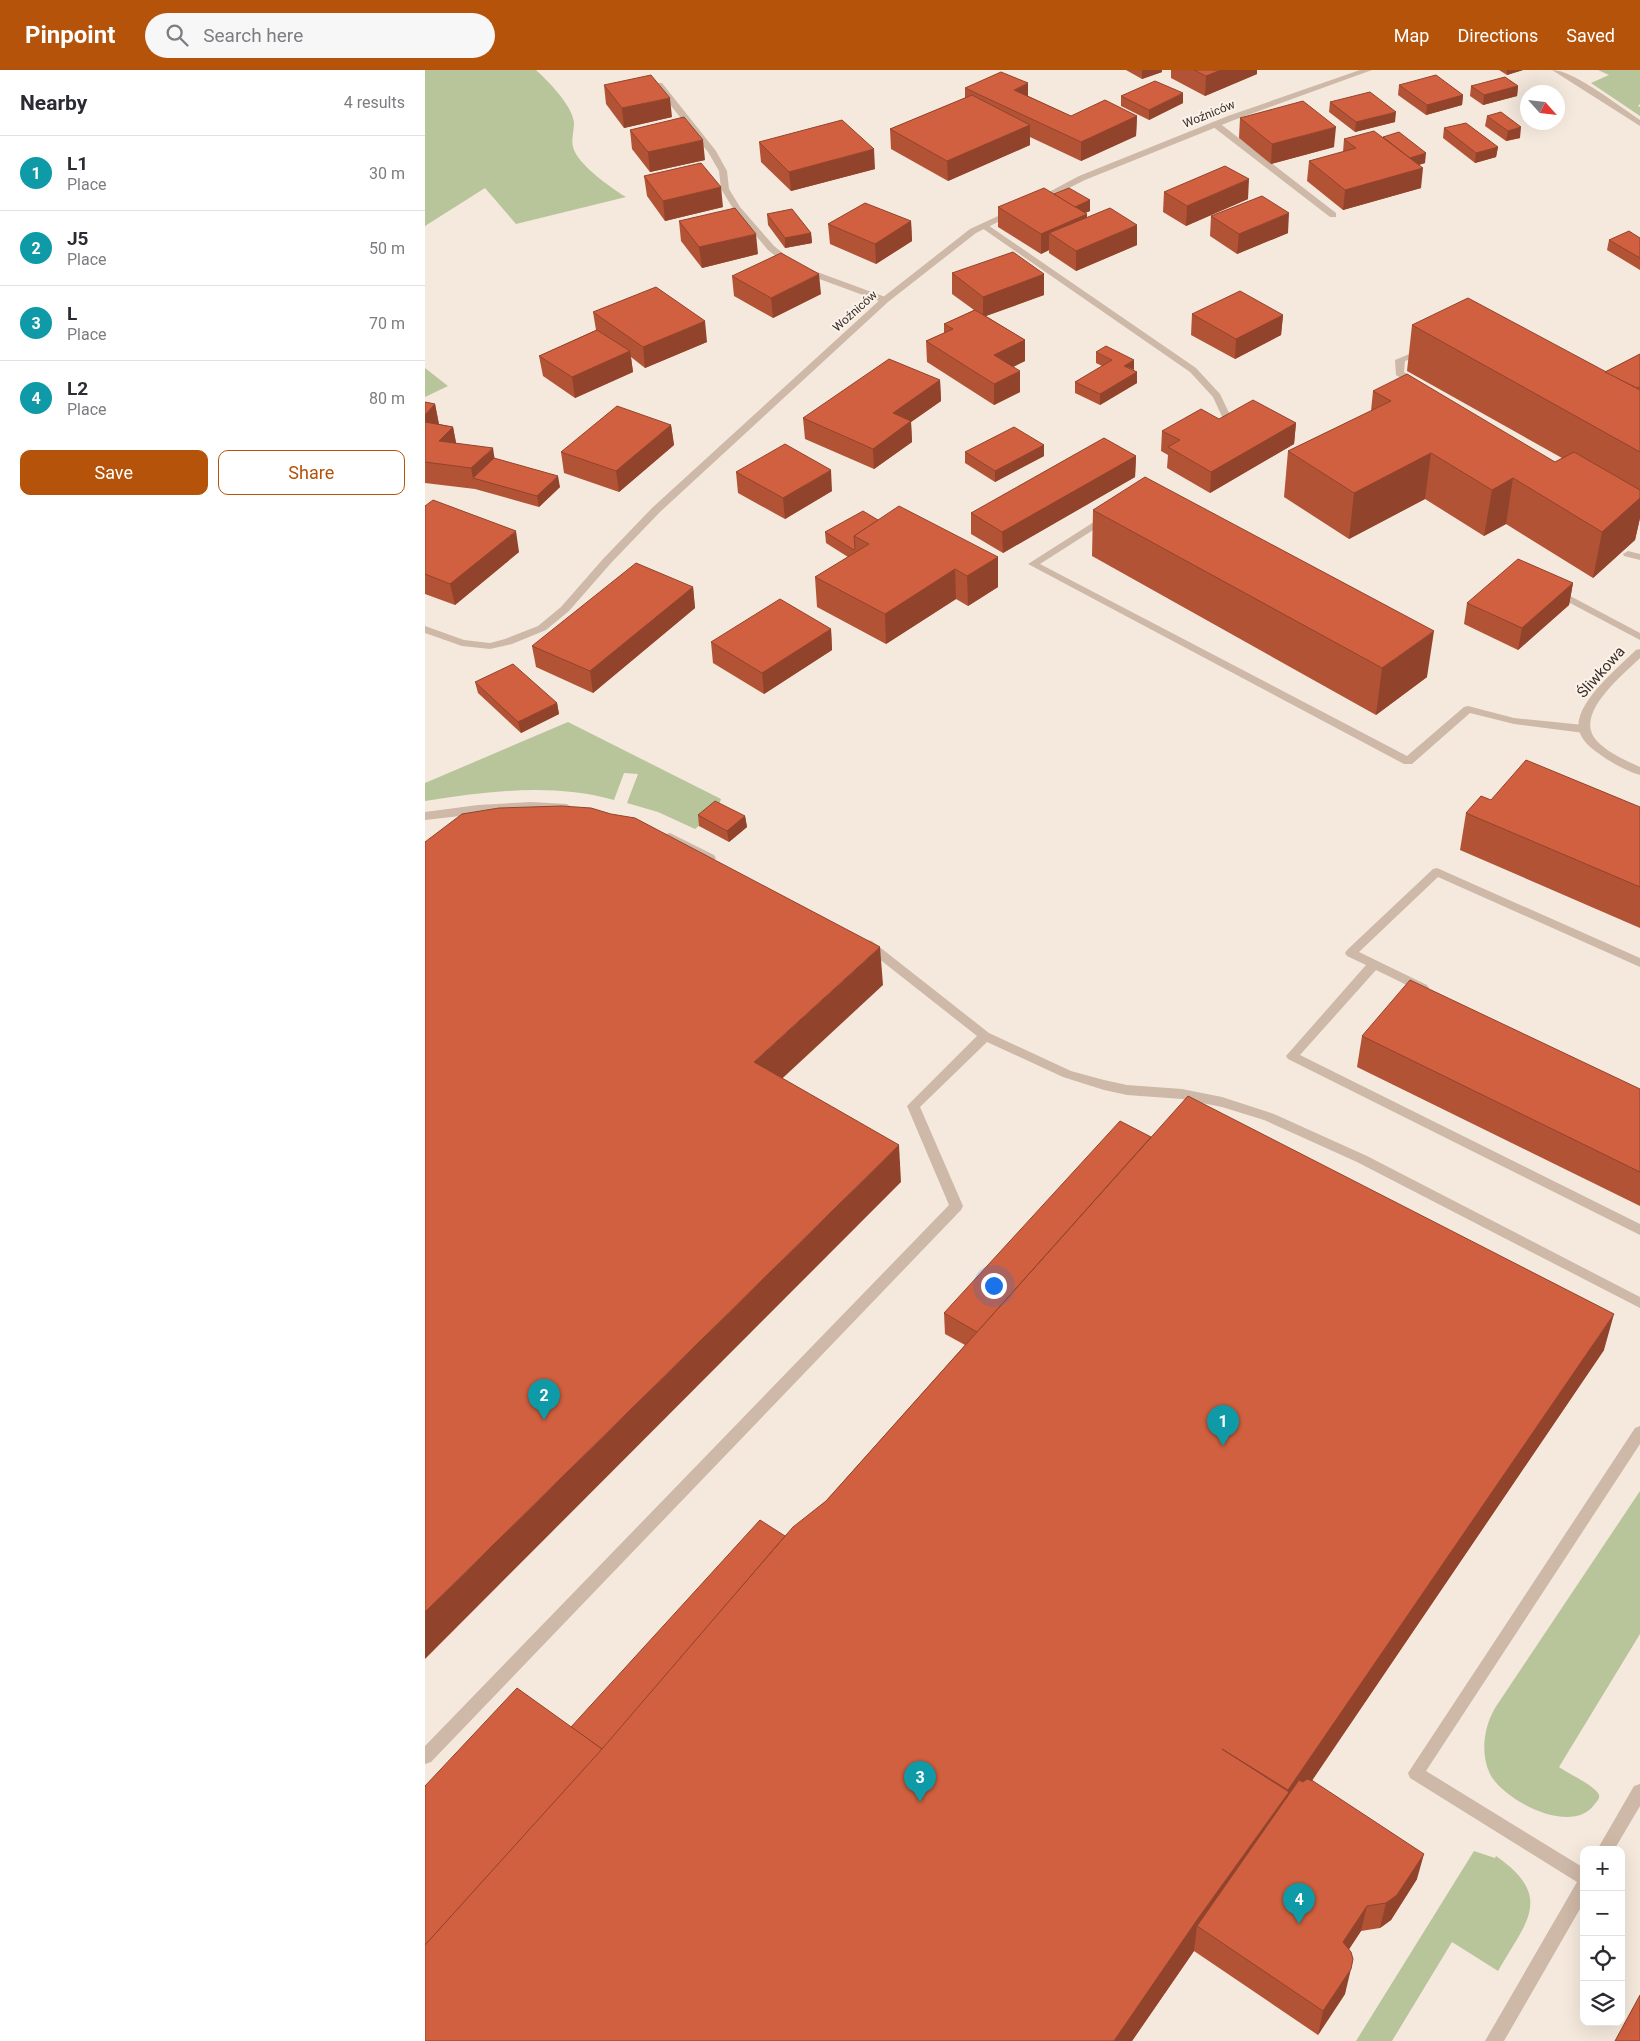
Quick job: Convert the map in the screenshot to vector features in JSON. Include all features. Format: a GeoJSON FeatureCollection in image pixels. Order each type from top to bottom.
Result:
{"type":"FeatureCollection","features":[{"type":"Feature","properties":{"kind":"street","name":"Woźniców"},"geometry":{"type":"LineString","coordinates":[[425,629],[463,643],[489,646],[508,642],[542,628],[565,609],[607,560],[656,510],[885,300],[973,231],[1082,178],[1215,124],[1353,72],[1368,70]]}},
{"type":"Feature","properties":{"kind":"street"},"geometry":{"type":"LineString","coordinates":[[1556,70],[1640,124]]}},
{"type":"Feature","properties":{"kind":"street"},"geometry":{"type":"LineString","coordinates":[[657,83],[712,151],[723,171],[725,188],[737,208],[771,248],[786,260],[806,271],[885,300]]}},
{"type":"Feature","properties":{"kind":"street"},"geometry":{"type":"LineString","coordinates":[[1215,124],[1333,215]]}},
{"type":"Feature","properties":{"kind":"street"},"geometry":{"type":"LineString","coordinates":[[985,226],[1193,370],[1217,396],[1227,419]]}},
{"type":"Feature","properties":{"kind":"street"},"geometry":{"type":"LineString","coordinates":[[1425,388],[1399,373],[1400,360],[1435,346]]}},
{"type":"Feature","properties":{"kind":"street"},"geometry":{"type":"LineString","coordinates":[[1116,511],[1033,564],[1408,761],[1468,709],[1515,721],[1584,729],[1589,741],[1602,752],[1640,771]]}},
{"type":"Feature","properties":{"kind":"street"},"geometry":{"type":"LineString","coordinates":[[1628,554],[1640,558]]}},
{"type":"Feature","properties":{"kind":"street"},"geometry":{"type":"LineString","coordinates":[[1547,586],[1640,637]]}},
{"type":"Feature","properties":{"kind":"street","name":"Śliwkowa"},"geometry":{"type":"LineString","coordinates":[[1584,729],[1583,721],[1585,714],[1592,701],[1640,652]]}},
{"type":"Feature","properties":{"kind":"street"},"geometry":{"type":"LineString","coordinates":[[425,816],[482,808],[518,806],[553,806],[578,809]]}},
{"type":"Feature","properties":{"kind":"street"},"geometry":{"type":"LineString","coordinates":[[662,834],[721,864]]}},
{"type":"Feature","properties":{"kind":"street"},"geometry":{"type":"LineString","coordinates":[[1436,994],[1351,953],[1437,872],[1640,963]]}},
{"type":"Feature","properties":{"kind":"street"},"geometry":{"type":"LineString","coordinates":[[861,939],[985,1036],[1067,1074],[1104,1085],[1127,1090],[1183,1094],[1222,1102],[1269,1117],[1362,1159],[1640,1303]]}},
{"type":"Feature","properties":{"kind":"street"},"geometry":{"type":"LineString","coordinates":[[1374,964],[1292,1056],[1640,1230]]}},
{"type":"Feature","properties":{"kind":"street"},"geometry":{"type":"LineString","coordinates":[[425,1757],[956,1206],[913,1106],[985,1036]]}},
{"type":"Feature","properties":{"kind":"street"},"geometry":{"type":"LineString","coordinates":[[1580,1875],[1416,1772],[1640,1432]]}},
{"type":"Feature","properties":{"kind":"street"},"geometry":{"type":"LineString","coordinates":[[1607,1846],[1640,1791]]}},
{"type":"Feature","properties":{"kind":"street"},"geometry":{"type":"LineString","coordinates":[[1494,2041],[1581,1891]]}},
{"type":"Feature","properties":{"kind":"green space"},"geometry":{"type":"Polygon","coordinates":[[[425,70],[536,70],[559,94],[573,116],[572,144],[576,154],[595,175],[626,197],[516,224],[485,188],[425,226],[425,70]]]}},
{"type":"Feature","properties":{"kind":"green space"},"geometry":{"type":"Polygon","coordinates":[[[1598,70],[1640,70],[1640,104],[1638,106],[1640,107],[1640,116],[1591,83],[1609,75],[1598,70]]]}},
{"type":"Feature","properties":{"kind":"green space"},"geometry":{"type":"Polygon","coordinates":[[[425,368],[448,386],[425,397],[425,368]]]}},
{"type":"Feature","properties":{"kind":"green space"},"geometry":{"type":"Polygon","coordinates":[[[568,722],[721,799],[717,812],[695,829],[658,812],[627,803],[638,774],[624,773],[614,800],[567,792],[520,790],[472,794],[425,801],[425,783],[568,722]]]}},
{"type":"Feature","properties":{"kind":"green space"},"geometry":{"type":"Polygon","coordinates":[[[1640,1491],[1640,1634],[1559,1767],[1597,1791],[1599,1798],[1583,1814],[1570,1817],[1554,1816],[1538,1811],[1523,1803],[1497,1784],[1490,1774],[1485,1758],[1484,1749],[1488,1723],[1495,1708],[1640,1491]]]}},
{"type":"Feature","properties":{"kind":"green space"},"geometry":{"type":"Polygon","coordinates":[[[1474,1851],[1495,1858],[1496,1856],[1514,1871],[1525,1884],[1530,1897],[1530,1910],[1525,1924],[1498,1971],[1452,1942],[1392,2041],[1356,2041],[1474,1851]]]}},
{"type":"Feature","properties":{"kind":"building"},"geometry":{"type":"Polygon","coordinates":[[[1194,70],[1221,70],[1206,76],[1194,70]]]}},
{"type":"Feature","properties":{"kind":"building"},"geometry":{"type":"Polygon","coordinates":[[[1001,72],[1028,83],[1014,90],[1071,116],[1105,100],[1137,116],[1081,142],[965,88],[1001,72]]]}},
{"type":"Feature","properties":{"kind":"building"},"geometry":{"type":"Polygon","coordinates":[[[651,75],[670,98],[622,108],[604,85],[651,75]]]}},
{"type":"Feature","properties":{"kind":"building"},"geometry":{"type":"Polygon","coordinates":[[[1436,75],[1463,95],[1427,105],[1399,85],[1436,75]]]}},
{"type":"Feature","properties":{"kind":"building"},"geometry":{"type":"Polygon","coordinates":[[[1505,77],[1518,86],[1484,95],[1471,86],[1505,77]]]}},
{"type":"Feature","properties":{"kind":"building"},"geometry":{"type":"Polygon","coordinates":[[[1155,81],[1183,93],[1149,110],[1121,96],[1155,81]]]}},
{"type":"Feature","properties":{"kind":"building"},"geometry":{"type":"Polygon","coordinates":[[[1370,92],[1396,112],[1356,122],[1330,102],[1370,92]]]}},
{"type":"Feature","properties":{"kind":"building"},"geometry":{"type":"Polygon","coordinates":[[[972,95],[1030,125],[947,161],[890,129],[972,95]]]}},
{"type":"Feature","properties":{"kind":"building"},"geometry":{"type":"Polygon","coordinates":[[[1303,101],[1336,127],[1272,144],[1240,118],[1303,101]]]}},
{"type":"Feature","properties":{"kind":"building"},"geometry":{"type":"Polygon","coordinates":[[[1501,112],[1520,127],[1508,131],[1487,116],[1501,112]]]}},
{"type":"Feature","properties":{"kind":"building"},"geometry":{"type":"Polygon","coordinates":[[[684,117],[703,140],[648,152],[630,130],[684,117]]]}},
{"type":"Feature","properties":{"kind":"building"},"geometry":{"type":"Polygon","coordinates":[[[842,120],[874,149],[789,172],[759,142],[842,120]]]}},
{"type":"Feature","properties":{"kind":"building"},"geometry":{"type":"Polygon","coordinates":[[[1466,123],[1498,147],[1476,153],[1444,128],[1466,123]]]}},
{"type":"Feature","properties":{"kind":"building"},"geometry":{"type":"Polygon","coordinates":[[[1374,131],[1423,168],[1345,190],[1309,161],[1356,148],[1344,139],[1374,131]]]}},
{"type":"Feature","properties":{"kind":"building"},"geometry":{"type":"Polygon","coordinates":[[[1399,132],[1426,153],[1410,158],[1383,137],[1399,132]]]}},
{"type":"Feature","properties":{"kind":"building"},"geometry":{"type":"Polygon","coordinates":[[[701,163],[721,187],[663,201],[644,176],[701,163]]]}},
{"type":"Feature","properties":{"kind":"building"},"geometry":{"type":"Polygon","coordinates":[[[1225,166],[1249,179],[1187,206],[1164,192],[1225,166]]]}},
{"type":"Feature","properties":{"kind":"building"},"geometry":{"type":"Polygon","coordinates":[[[1044,188],[1087,214],[1041,234],[998,207],[1044,188]]]}},
{"type":"Feature","properties":{"kind":"building"},"geometry":{"type":"Polygon","coordinates":[[[1069,188],[1090,200],[1075,207],[1054,194],[1069,188]]]}},
{"type":"Feature","properties":{"kind":"building"},"geometry":{"type":"Polygon","coordinates":[[[1262,196],[1289,213],[1239,234],[1211,216],[1262,196]]]}},
{"type":"Feature","properties":{"kind":"building"},"geometry":{"type":"Polygon","coordinates":[[[865,203],[911,221],[875,244],[828,224],[865,203]]]}},
{"type":"Feature","properties":{"kind":"building"},"geometry":{"type":"Polygon","coordinates":[[[735,208],[756,234],[699,247],[679,221],[735,208]]]}},
{"type":"Feature","properties":{"kind":"building"},"geometry":{"type":"Polygon","coordinates":[[[1110,208],[1137,225],[1076,251],[1049,233],[1110,208]]]}},
{"type":"Feature","properties":{"kind":"building"},"geometry":{"type":"Polygon","coordinates":[[[792,209],[811,233],[785,238],[767,214],[792,209]]]}},
{"type":"Feature","properties":{"kind":"building"},"geometry":{"type":"Polygon","coordinates":[[[1629,231],[1640,238],[1640,258],[1609,240],[1629,231]]]}},
{"type":"Feature","properties":{"kind":"building"},"geometry":{"type":"Polygon","coordinates":[[[1013,252],[1044,274],[983,297],[952,273],[1013,252]]]}},
{"type":"Feature","properties":{"kind":"building"},"geometry":{"type":"Polygon","coordinates":[[[781,253],[819,274],[771,298],[732,276],[781,253]]]}},
{"type":"Feature","properties":{"kind":"building"},"geometry":{"type":"Polygon","coordinates":[[[656,287],[705,321],[643,347],[593,312],[656,287]]]}},
{"type":"Feature","properties":{"kind":"building"},"geometry":{"type":"Polygon","coordinates":[[[1240,291],[1283,315],[1236,339],[1192,314],[1240,291]]]}},
{"type":"Feature","properties":{"kind":"building"},"geometry":{"type":"Polygon","coordinates":[[[1468,298],[1640,390],[1640,452],[1412,325],[1468,298]]]}},
{"type":"Feature","properties":{"kind":"building"},"geometry":{"type":"Polygon","coordinates":[[[975,310],[1025,340],[994,355],[1020,371],[994,384],[926,341],[953,329],[944,324],[975,310]]]}},
{"type":"Feature","properties":{"kind":"building"},"geometry":{"type":"Polygon","coordinates":[[[597,330],[630,351],[572,377],[539,356],[597,330]]]}},
{"type":"Feature","properties":{"kind":"building"},"geometry":{"type":"Polygon","coordinates":[[[1106,346],[1134,360],[1124,366],[1137,372],[1100,394],[1075,382],[1112,360],[1096,352],[1106,346]]]}},
{"type":"Feature","properties":{"kind":"building"},"geometry":{"type":"Polygon","coordinates":[[[1640,354],[1640,387],[1637,388],[1605,372],[1640,354]]]}},
{"type":"Feature","properties":{"kind":"building"},"geometry":{"type":"Polygon","coordinates":[[[889,359],[940,380],[893,413],[911,421],[873,449],[803,418],[889,359]]]}},
{"type":"Feature","properties":{"kind":"building"},"geometry":{"type":"Polygon","coordinates":[[[1407,374],[1555,462],[1574,452],[1640,490],[1640,498],[1602,532],[1513,478],[1492,490],[1431,453],[1354,493],[1288,451],[1391,401],[1373,391],[1407,374]]]}},
{"type":"Feature","properties":{"kind":"building"},"geometry":{"type":"Polygon","coordinates":[[[1253,400],[1296,423],[1211,472],[1168,447],[1180,440],[1162,431],[1201,409],[1219,419],[1253,400]]]}},
{"type":"Feature","properties":{"kind":"building"},"geometry":{"type":"Polygon","coordinates":[[[425,402],[435,404],[425,415],[425,402]]]}},
{"type":"Feature","properties":{"kind":"building"},"geometry":{"type":"Polygon","coordinates":[[[617,406],[671,425],[616,471],[561,452],[617,406]]]}},
{"type":"Feature","properties":{"kind":"building"},"geometry":{"type":"Polygon","coordinates":[[[425,422],[453,427],[439,441],[493,448],[471,468],[425,462],[425,422]]]}},
{"type":"Feature","properties":{"kind":"building"},"geometry":{"type":"Polygon","coordinates":[[[1014,427],[1044,445],[995,471],[965,452],[1014,427]]]}},
{"type":"Feature","properties":{"kind":"building"},"geometry":{"type":"Polygon","coordinates":[[[1104,438],[1136,456],[1002,532],[971,513],[1104,438]]]}},
{"type":"Feature","properties":{"kind":"building"},"geometry":{"type":"Polygon","coordinates":[[[785,444],[831,470],[783,498],[736,472],[785,444]]]}},
{"type":"Feature","properties":{"kind":"building"},"geometry":{"type":"Polygon","coordinates":[[[494,458],[558,476],[537,496],[473,478],[494,458]]]}},
{"type":"Feature","properties":{"kind":"building"},"geometry":{"type":"Polygon","coordinates":[[[1145,477],[1434,631],[1382,668],[1093,510],[1145,477]]]}},
{"type":"Feature","properties":{"kind":"building"},"geometry":{"type":"Polygon","coordinates":[[[433,500],[516,531],[450,584],[425,574],[425,506],[433,500]]]}},
{"type":"Feature","properties":{"kind":"building"},"geometry":{"type":"Polygon","coordinates":[[[899,506],[998,557],[967,576],[955,569],[885,614],[815,577],[869,544],[854,536],[899,506]]]}},
{"type":"Feature","properties":{"kind":"building"},"geometry":{"type":"Polygon","coordinates":[[[863,511],[878,520],[854,536],[854,550],[825,532],[863,511]]]}},
{"type":"Feature","properties":{"kind":"building"},"geometry":{"type":"Polygon","coordinates":[[[1518,559],[1573,583],[1522,628],[1467,603],[1518,559]]]}},
{"type":"Feature","properties":{"kind":"building"},"geometry":{"type":"Polygon","coordinates":[[[636,563],[693,587],[590,671],[532,646],[636,563]]]}},
{"type":"Feature","properties":{"kind":"building"},"geometry":{"type":"Polygon","coordinates":[[[780,599],[831,629],[762,673],[711,642],[780,599]]]}},
{"type":"Feature","properties":{"kind":"building"},"geometry":{"type":"Polygon","coordinates":[[[513,664],[557,703],[518,722],[475,682],[513,664]]]}},
{"type":"Feature","properties":{"kind":"building"},"geometry":{"type":"Polygon","coordinates":[[[1526,760],[1640,807],[1640,887],[1466,813],[1481,796],[1491,800],[1526,760]]]}},
{"type":"Feature","properties":{"kind":"building"},"geometry":{"type":"Polygon","coordinates":[[[715,801],[745,816],[727,831],[698,815],[715,801]]]}},
{"type":"Feature","properties":{"kind":"building"},"geometry":{"type":"Polygon","coordinates":[[[561,806],[591,808],[635,818],[880,947],[754,1062],[899,1145],[425,1612],[425,842],[462,814],[499,808],[561,806]]]}},
{"type":"Feature","properties":{"kind":"building"},"geometry":{"type":"Polygon","coordinates":[[[1410,980],[1640,1089],[1640,1172],[1362,1036],[1410,980]]]}},
{"type":"Feature","properties":{"kind":"building"},"geometry":{"type":"Polygon","coordinates":[[[1188,1096],[1614,1314],[1288,1790],[1222,1749],[1289,1792],[1197,1920],[1114,2041],[425,2041],[425,1945],[604,1745],[793,1527],[826,1501],[1188,1096]]]}},
{"type":"Feature","properties":{"kind":"building"},"geometry":{"type":"Polygon","coordinates":[[[1120,1121],[1151,1137],[977,1332],[944,1313],[1120,1121]]]}},
{"type":"Feature","properties":{"kind":"building"},"geometry":{"type":"Polygon","coordinates":[[[760,1520],[785,1536],[602,1749],[571,1727],[760,1520]]]}},
{"type":"Feature","properties":{"kind":"building"},"geometry":{"type":"Polygon","coordinates":[[[517,1688],[602,1749],[425,1945],[425,1786],[517,1688]]]}},
{"type":"Feature","properties":{"kind":"building"},"geometry":{"type":"Polygon","coordinates":[[[1307,1779],[1313,1781],[1424,1854],[1397,1895],[1386,1903],[1367,1906],[1343,1942],[1351,1952],[1353,1959],[1351,1969],[1323,2011],[1197,1926],[1299,1780],[1303,1782],[1307,1779]]]}},
{"type":"Feature","properties":{"kind":"building"},"geometry":{"type":"Polygon","coordinates":[[[1640,1995],[1640,2041],[1615,2041],[1623,2026],[1625,2026],[1640,1995]]]}},
{"type":"Feature","properties":{"kind":"place","name":"J5"},"geometry":{"type":"Point","coordinates":[544,1420]}},
{"type":"Feature","properties":{"kind":"place","name":"L1"},"geometry":{"type":"Point","coordinates":[1223,1446]}},
{"type":"Feature","properties":{"kind":"place","name":"L"},"geometry":{"type":"Point","coordinates":[920,1802]}},
{"type":"Feature","properties":{"kind":"place","name":"L2"},"geometry":{"type":"Point","coordinates":[1299,1924]}}]}
